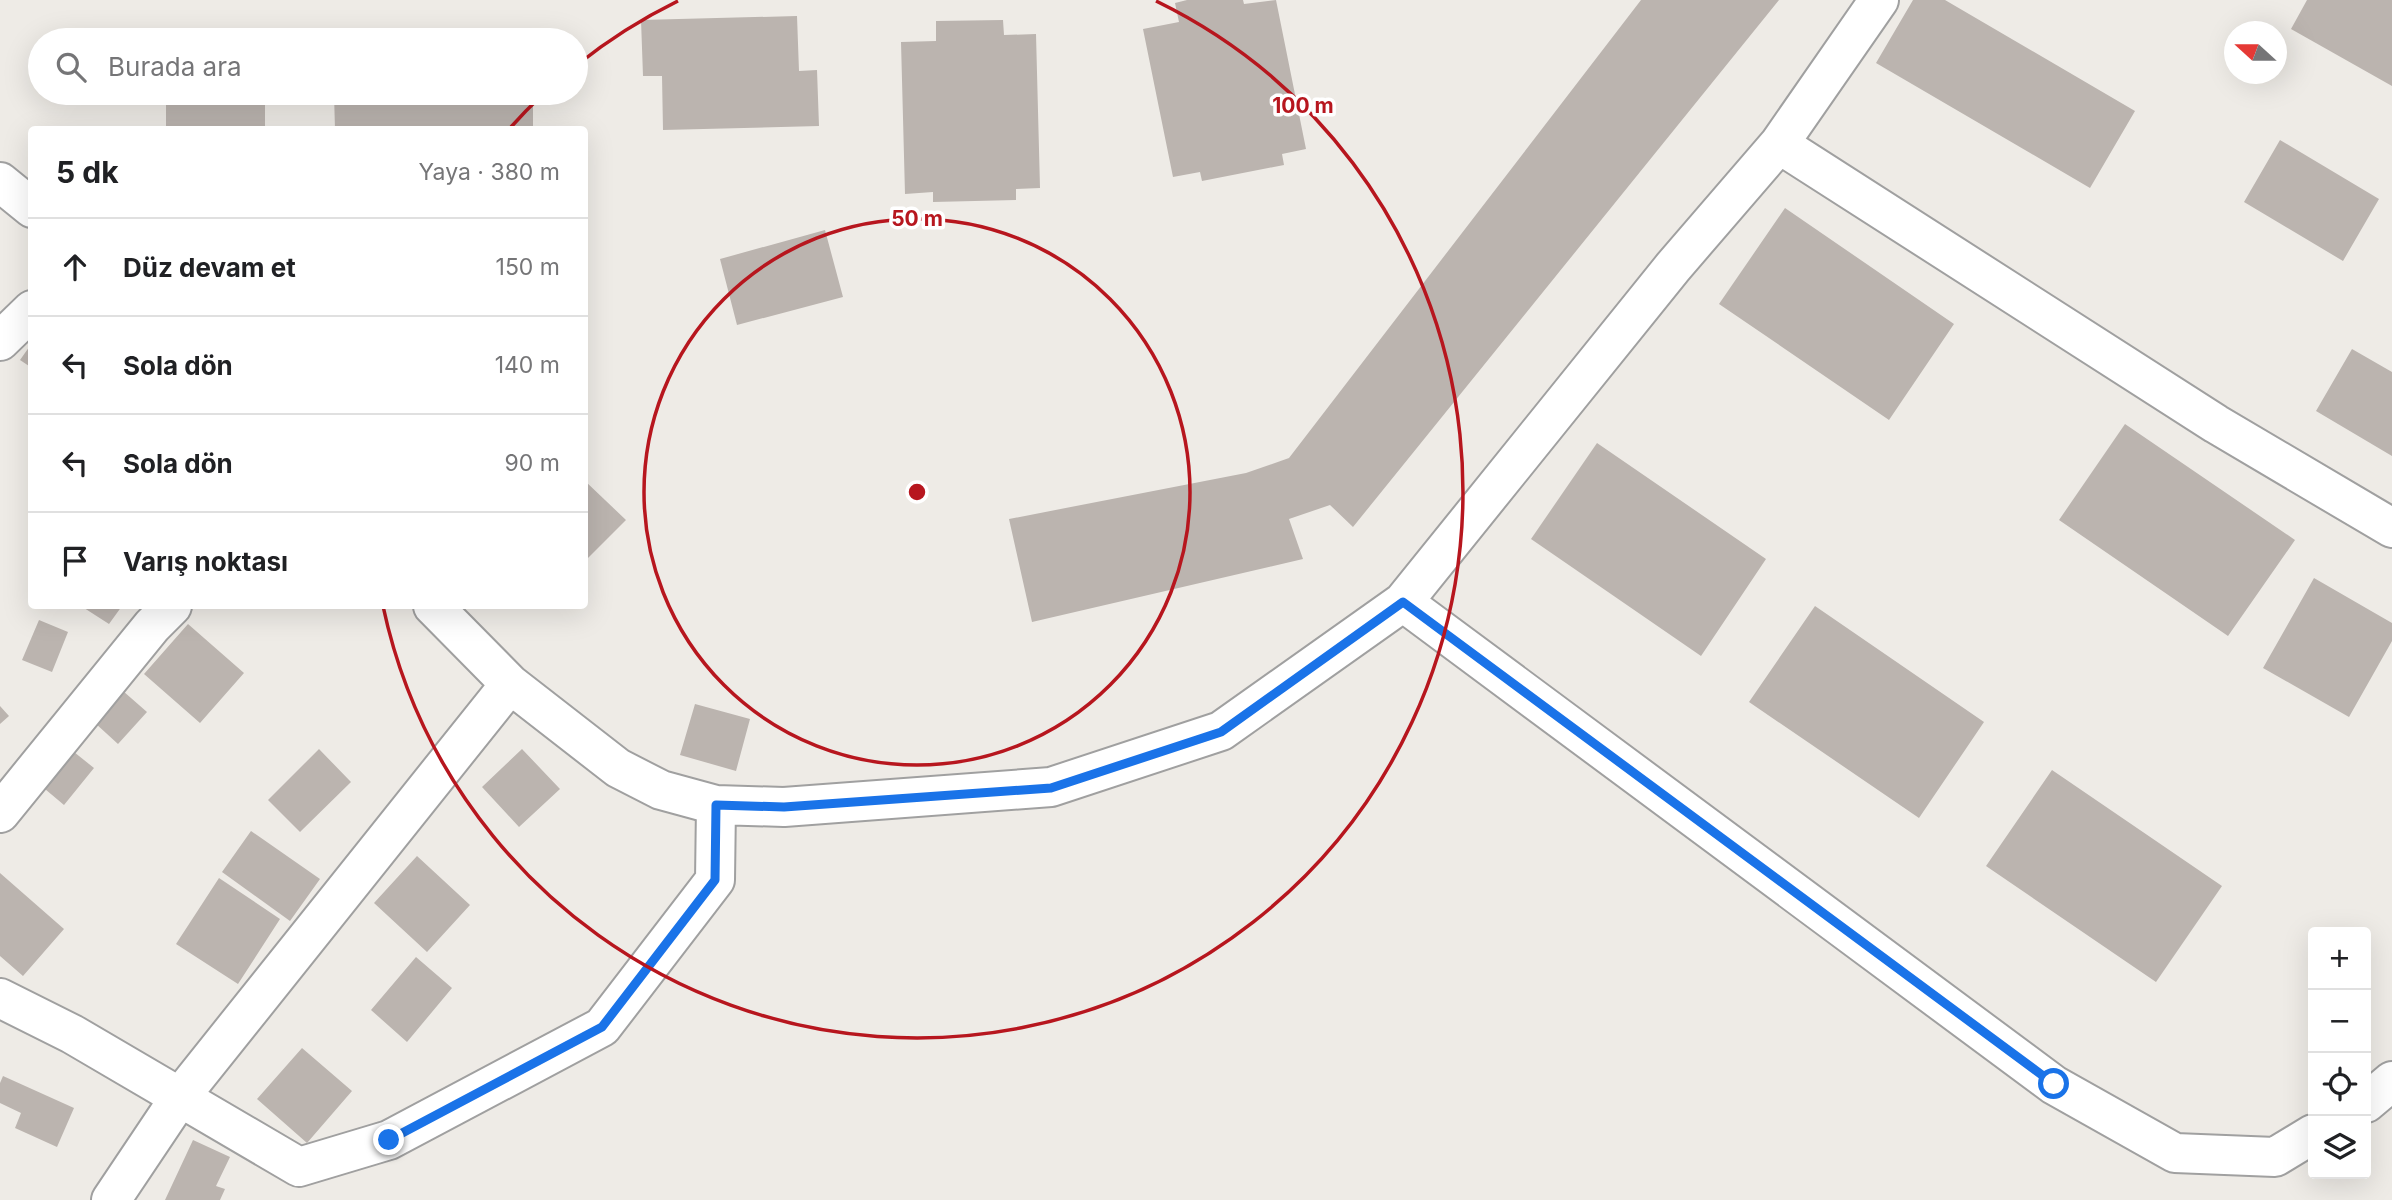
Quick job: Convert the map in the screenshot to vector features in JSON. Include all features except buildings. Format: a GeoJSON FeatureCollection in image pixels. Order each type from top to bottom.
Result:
{"type":"FeatureCollection","features":[{"type":"Feature","properties":{"kind":"street"},"geometry":{"type":"LineString","coordinates":[[436,609],[510,684],[618,768],[661,790],[716,805],[784,807],[1051,788],[1221,732],[1403,602],[1673,267],[1779,144],[1880,0]]}},
{"type":"Feature","properties":{"kind":"street"},"geometry":{"type":"LineString","coordinates":[[1779,144],[2216,424],[2392,528]]}},
{"type":"Feature","properties":{"kind":"street"},"geometry":{"type":"LineString","coordinates":[[0,183],[28,205]]}},
{"type":"Feature","properties":{"kind":"street"},"geometry":{"type":"LineString","coordinates":[[0,341],[28,314]]}},
{"type":"Feature","properties":{"kind":"street"},"geometry":{"type":"LineString","coordinates":[[1403,602],[2054,1084],[2175,1153],[2275,1157],[2308,1137]]}},
{"type":"Feature","properties":{"kind":"street"},"geometry":{"type":"LineString","coordinates":[[0,813],[152,626],[169,609]]}},
{"type":"Feature","properties":{"kind":"street"},"geometry":{"type":"LineString","coordinates":[[111,1200],[180,1097],[510,684]]}},
{"type":"Feature","properties":{"kind":"street"},"geometry":{"type":"LineString","coordinates":[[0,999],[72,1034],[299,1167],[389,1140],[602,1027],[715,880],[716,805]]}},
{"type":"Feature","properties":{"kind":"street"},"geometry":{"type":"LineString","coordinates":[[2371,1099],[2392,1081]]}},
{"type":"Feature","properties":{"kind":"route"},"geometry":{"type":"LineString","coordinates":[[389,1140],[602,1027],[715,880],[716,805],[784,807],[1051,788],[1221,732],[1403,602],[2054,1084]]}}]}
